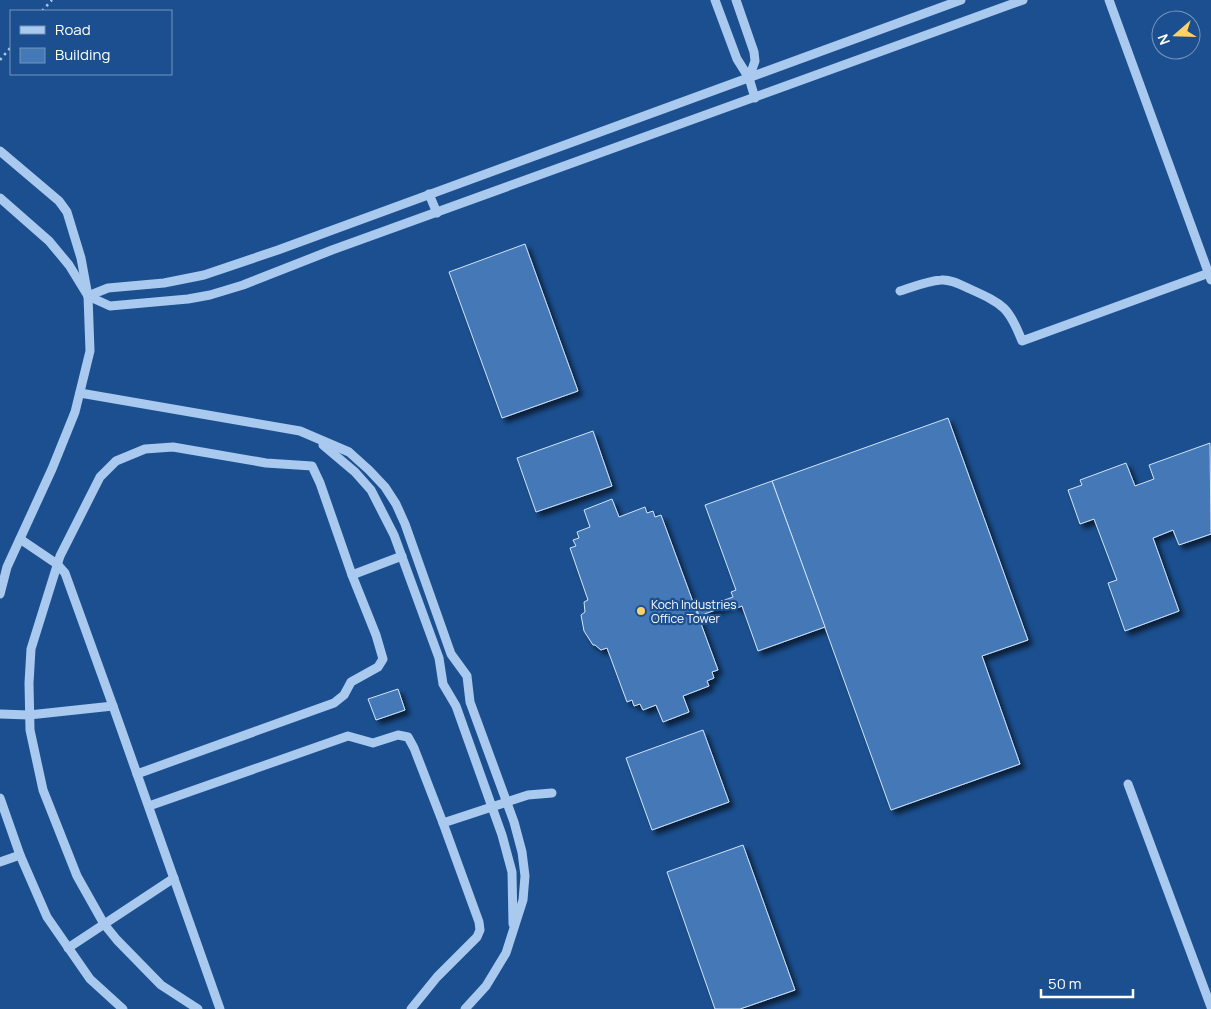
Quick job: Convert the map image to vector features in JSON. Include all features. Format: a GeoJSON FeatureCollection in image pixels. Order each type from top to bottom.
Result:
{"type":"FeatureCollection","features":[{"type":"Feature","properties":{"kind":"lane"},"geometry":{"type":"LineString","coordinates":[[715,0],[736,59],[749,78],[755,98]]}},
{"type":"Feature","properties":{"kind":"lane"},"geometry":{"type":"LineString","coordinates":[[736,0],[754,52],[755,61],[749,78]]}},
{"type":"Feature","properties":{"kind":"lane"},"geometry":{"type":"LineString","coordinates":[[88,296],[108,288],[164,282],[204,275],[278,250],[961,0]]}},
{"type":"Feature","properties":{"kind":"lane"},"geometry":{"type":"LineString","coordinates":[[0,198],[49,241],[69,265],[88,296],[110,306],[188,300],[243,285],[1023,0]]}},
{"type":"Feature","properties":{"kind":"lane"},"geometry":{"type":"LineString","coordinates":[[900,291],[926,282],[942,280],[956,282],[997,301],[1008,312],[1015,323],[1022,341],[1210,277],[1110,0]]}},
{"type":"Feature","properties":{"kind":"lane"},"geometry":{"type":"LineString","coordinates":[[0,151],[59,201],[67,212],[82,258],[88,296],[90,351],[76,412],[56,461],[7,566],[0,594]]}},
{"type":"Feature","properties":{"kind":"lane"},"geometry":{"type":"LineString","coordinates":[[429,194],[437,213]]}},
{"type":"Feature","properties":{"kind":"lane"},"geometry":{"type":"LineString","coordinates":[[80,393],[300,431],[348,452],[385,486],[405,524],[451,652],[467,676],[470,702],[507,802],[522,852],[526,876],[523,900],[506,953],[486,986],[465,1009]]}},
{"type":"Feature","properties":{"kind":"lane"},"geometry":{"type":"LineString","coordinates":[[315,438],[355,472],[371,490],[383,511],[402,556],[439,658],[443,684],[456,706],[493,807],[512,872],[513,930]]}},
{"type":"Feature","properties":{"kind":"lane"},"geometry":{"type":"LineString","coordinates":[[137,774],[334,703],[344,694],[351,682],[378,668],[382,659],[376,636],[312,466],[266,463],[173,447],[146,449],[116,461],[100,477],[60,556],[31,649],[29,684],[30,730],[43,790],[77,876],[104,924],[117,940],[161,985],[198,1009]]}},
{"type":"Feature","properties":{"kind":"lane"},"geometry":{"type":"LineString","coordinates":[[20,539],[57,564],[65,573],[114,706],[220,1009]]}},
{"type":"Feature","properties":{"kind":"lane"},"geometry":{"type":"LineString","coordinates":[[352,574],[402,556]]}},
{"type":"Feature","properties":{"kind":"lane"},"geometry":{"type":"LineString","coordinates":[[439,658],[451,652]]}},
{"type":"Feature","properties":{"kind":"lane"},"geometry":{"type":"LineString","coordinates":[[456,706],[470,702]]}},
{"type":"Feature","properties":{"kind":"lane"},"geometry":{"type":"LineString","coordinates":[[0,714],[30,715],[114,706]]}},
{"type":"Feature","properties":{"kind":"lane"},"geometry":{"type":"LineString","coordinates":[[148,806],[348,736],[373,743],[398,735],[408,737],[443,823],[479,922],[480,930],[477,937],[437,977],[411,1009]]}},
{"type":"Feature","properties":{"kind":"lane"},"geometry":{"type":"LineString","coordinates":[[1128,784],[1211,1007]]}},
{"type":"Feature","properties":{"kind":"lane"},"geometry":{"type":"LineString","coordinates":[[443,823],[528,795],[552,793]]}},
{"type":"Feature","properties":{"kind":"lane"},"geometry":{"type":"LineString","coordinates":[[0,798],[4,827],[20,855],[47,917],[90,979],[123,1009]]}},
{"type":"Feature","properties":{"kind":"lane"},"geometry":{"type":"LineString","coordinates":[[0,862],[20,855]]}},
{"type":"Feature","properties":{"kind":"lane"},"geometry":{"type":"LineString","coordinates":[[68,948],[174,878]]}},
{"type":"Feature","properties":{"kind":"path"},"geometry":{"type":"LineString","coordinates":[[43,10],[52,0]]}},
{"type":"Feature","properties":{"kind":"path"},"geometry":{"type":"LineString","coordinates":[[0,60],[10,48]]}},
{"type":"Feature","properties":{"kind":"building"},"geometry":{"type":"Polygon","coordinates":[[[525,244],[578,391],[502,418],[449,272],[525,244]]]}},
{"type":"Feature","properties":{"kind":"building"},"geometry":{"type":"Polygon","coordinates":[[[948,418],[1028,640],[982,656],[1020,764],[891,810],[772,481],[948,418]]]}},
{"type":"Feature","properties":{"kind":"building"},"geometry":{"type":"Polygon","coordinates":[[[593,431],[612,486],[536,512],[517,458],[593,431]]]}},
{"type":"Feature","properties":{"kind":"building"},"geometry":{"type":"Polygon","coordinates":[[[1210,443],[1211,534],[1179,545],[1173,530],[1153,538],[1179,611],[1125,631],[1108,583],[1117,580],[1094,519],[1080,524],[1068,490],[1082,485],[1080,480],[1126,463],[1135,486],[1154,479],[1149,465],[1210,443]]]}},
{"type":"Feature","properties":{"kind":"building"},"geometry":{"type":"Polygon","coordinates":[[[772,481],[825,627],[758,651],[742,606],[737,608],[735,603],[699,616],[697,610],[733,597],[731,592],[736,590],[705,505],[772,481]]]}},
{"type":"Feature","properties":{"kind":"building","name":"Koch Industries Office Tower"},"geometry":{"type":"Polygon","coordinates":[[[612,499],[619,517],[645,507],[647,513],[653,511],[655,517],[661,515],[718,670],[712,672],[714,678],[707,681],[709,686],[683,696],[689,712],[663,722],[656,705],[643,710],[640,704],[634,706],[632,700],[627,702],[607,648],[601,650],[593,645],[584,631],[581,615],[585,612],[584,602],[588,600],[570,548],[576,546],[573,540],[579,538],[577,532],[590,527],[584,510],[612,499]]]}},
{"type":"Feature","properties":{"kind":"building"},"geometry":{"type":"Polygon","coordinates":[[[398,689],[405,710],[376,720],[368,699],[398,689]]]}},
{"type":"Feature","properties":{"kind":"building"},"geometry":{"type":"Polygon","coordinates":[[[703,730],[729,802],[652,830],[626,758],[703,730]]]}},
{"type":"Feature","properties":{"kind":"building"},"geometry":{"type":"Polygon","coordinates":[[[743,845],[795,990],[740,1009],[715,1009],[667,872],[743,845]]]}},
{"type":"Feature","properties":{"kind":"place","name":"Koch Industries Office Tower"},"geometry":{"type":"Point","coordinates":[641,611]}}]}
